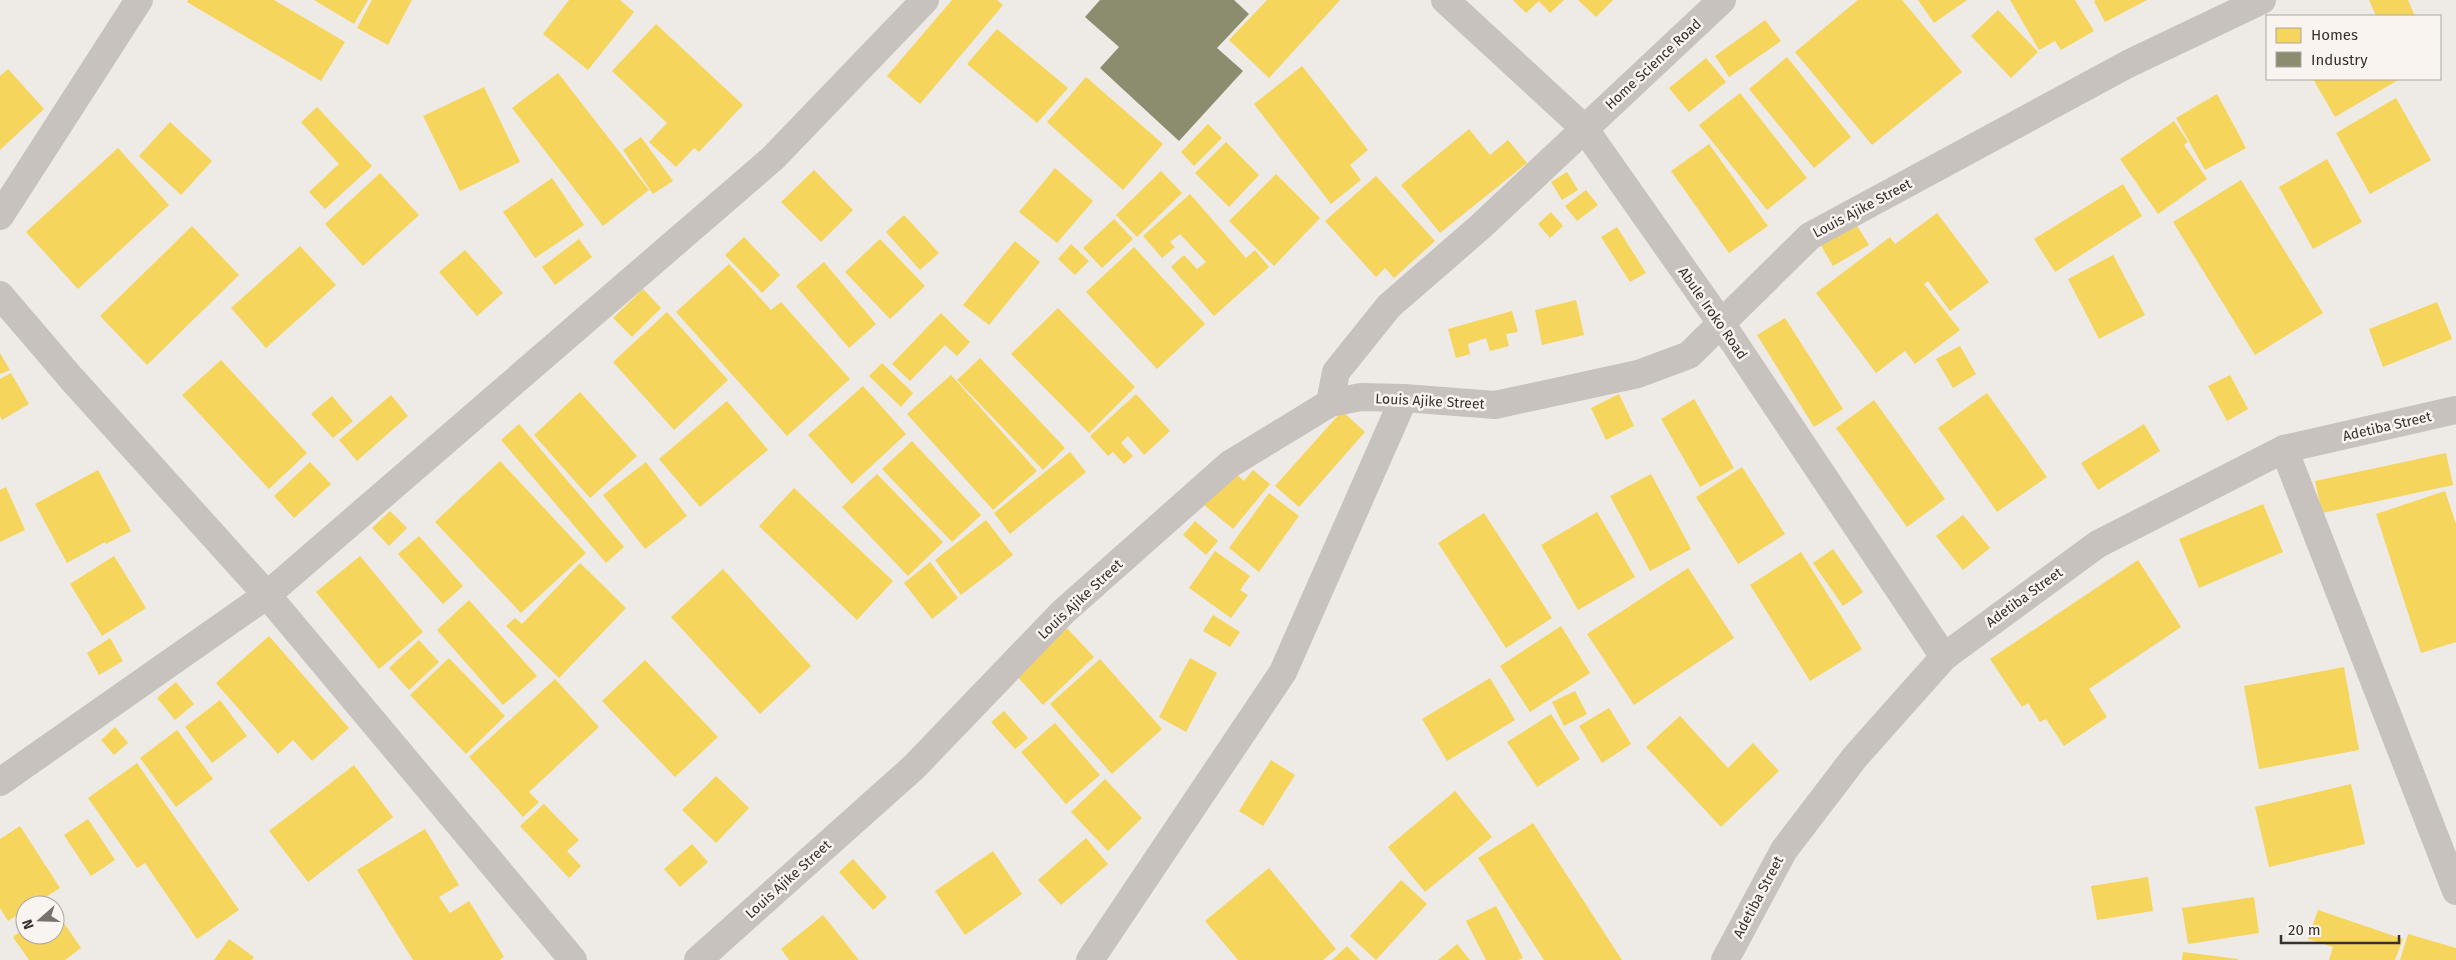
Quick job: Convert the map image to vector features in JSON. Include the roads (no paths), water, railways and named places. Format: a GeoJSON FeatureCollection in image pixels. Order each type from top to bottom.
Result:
{"type":"FeatureCollection","features":[{"type":"Feature","properties":{"kind":"street"},"geometry":{"type":"LineString","coordinates":[[0,216],[138,0]]}},
{"type":"Feature","properties":{"kind":"street"},"geometry":{"type":"LineString","coordinates":[[0,782],[267,595],[773,158],[924,0]]}},
{"type":"Feature","properties":{"kind":"street","name":"Abule Iroko Road"},"geometry":{"type":"LineString","coordinates":[[1446,0],[1584,128],[1721,323],[1944,656]]}},
{"type":"Feature","properties":{"kind":"street","name":"Home Science Road"},"geometry":{"type":"LineString","coordinates":[[1330,403],[1336,372],[1389,306],[1480,227],[1722,0]]}},
{"type":"Feature","properties":{"kind":"street","name":"Louis Ajike Street"},"geometry":{"type":"LineString","coordinates":[[698,960],[914,767],[1063,612],[1230,464],[1330,403],[1362,398],[1404,398],[1495,405],[1638,374],[1689,355],[1810,236],[2128,64],[2262,0]]}},
{"type":"Feature","properties":{"kind":"street"},"geometry":{"type":"LineString","coordinates":[[0,295],[71,378],[267,595],[573,960]]}},
{"type":"Feature","properties":{"kind":"street"},"geometry":{"type":"LineString","coordinates":[[1090,960],[1283,672],[1404,398]]}},
{"type":"Feature","properties":{"kind":"street","name":"Adetiba Street"},"geometry":{"type":"LineString","coordinates":[[1724,960],[1784,850],[1855,757],[1944,656],[2098,544],[2284,450],[2456,410]]}},
{"type":"Feature","properties":{"kind":"street"},"geometry":{"type":"LineString","coordinates":[[2284,450],[2456,891]]}}]}
